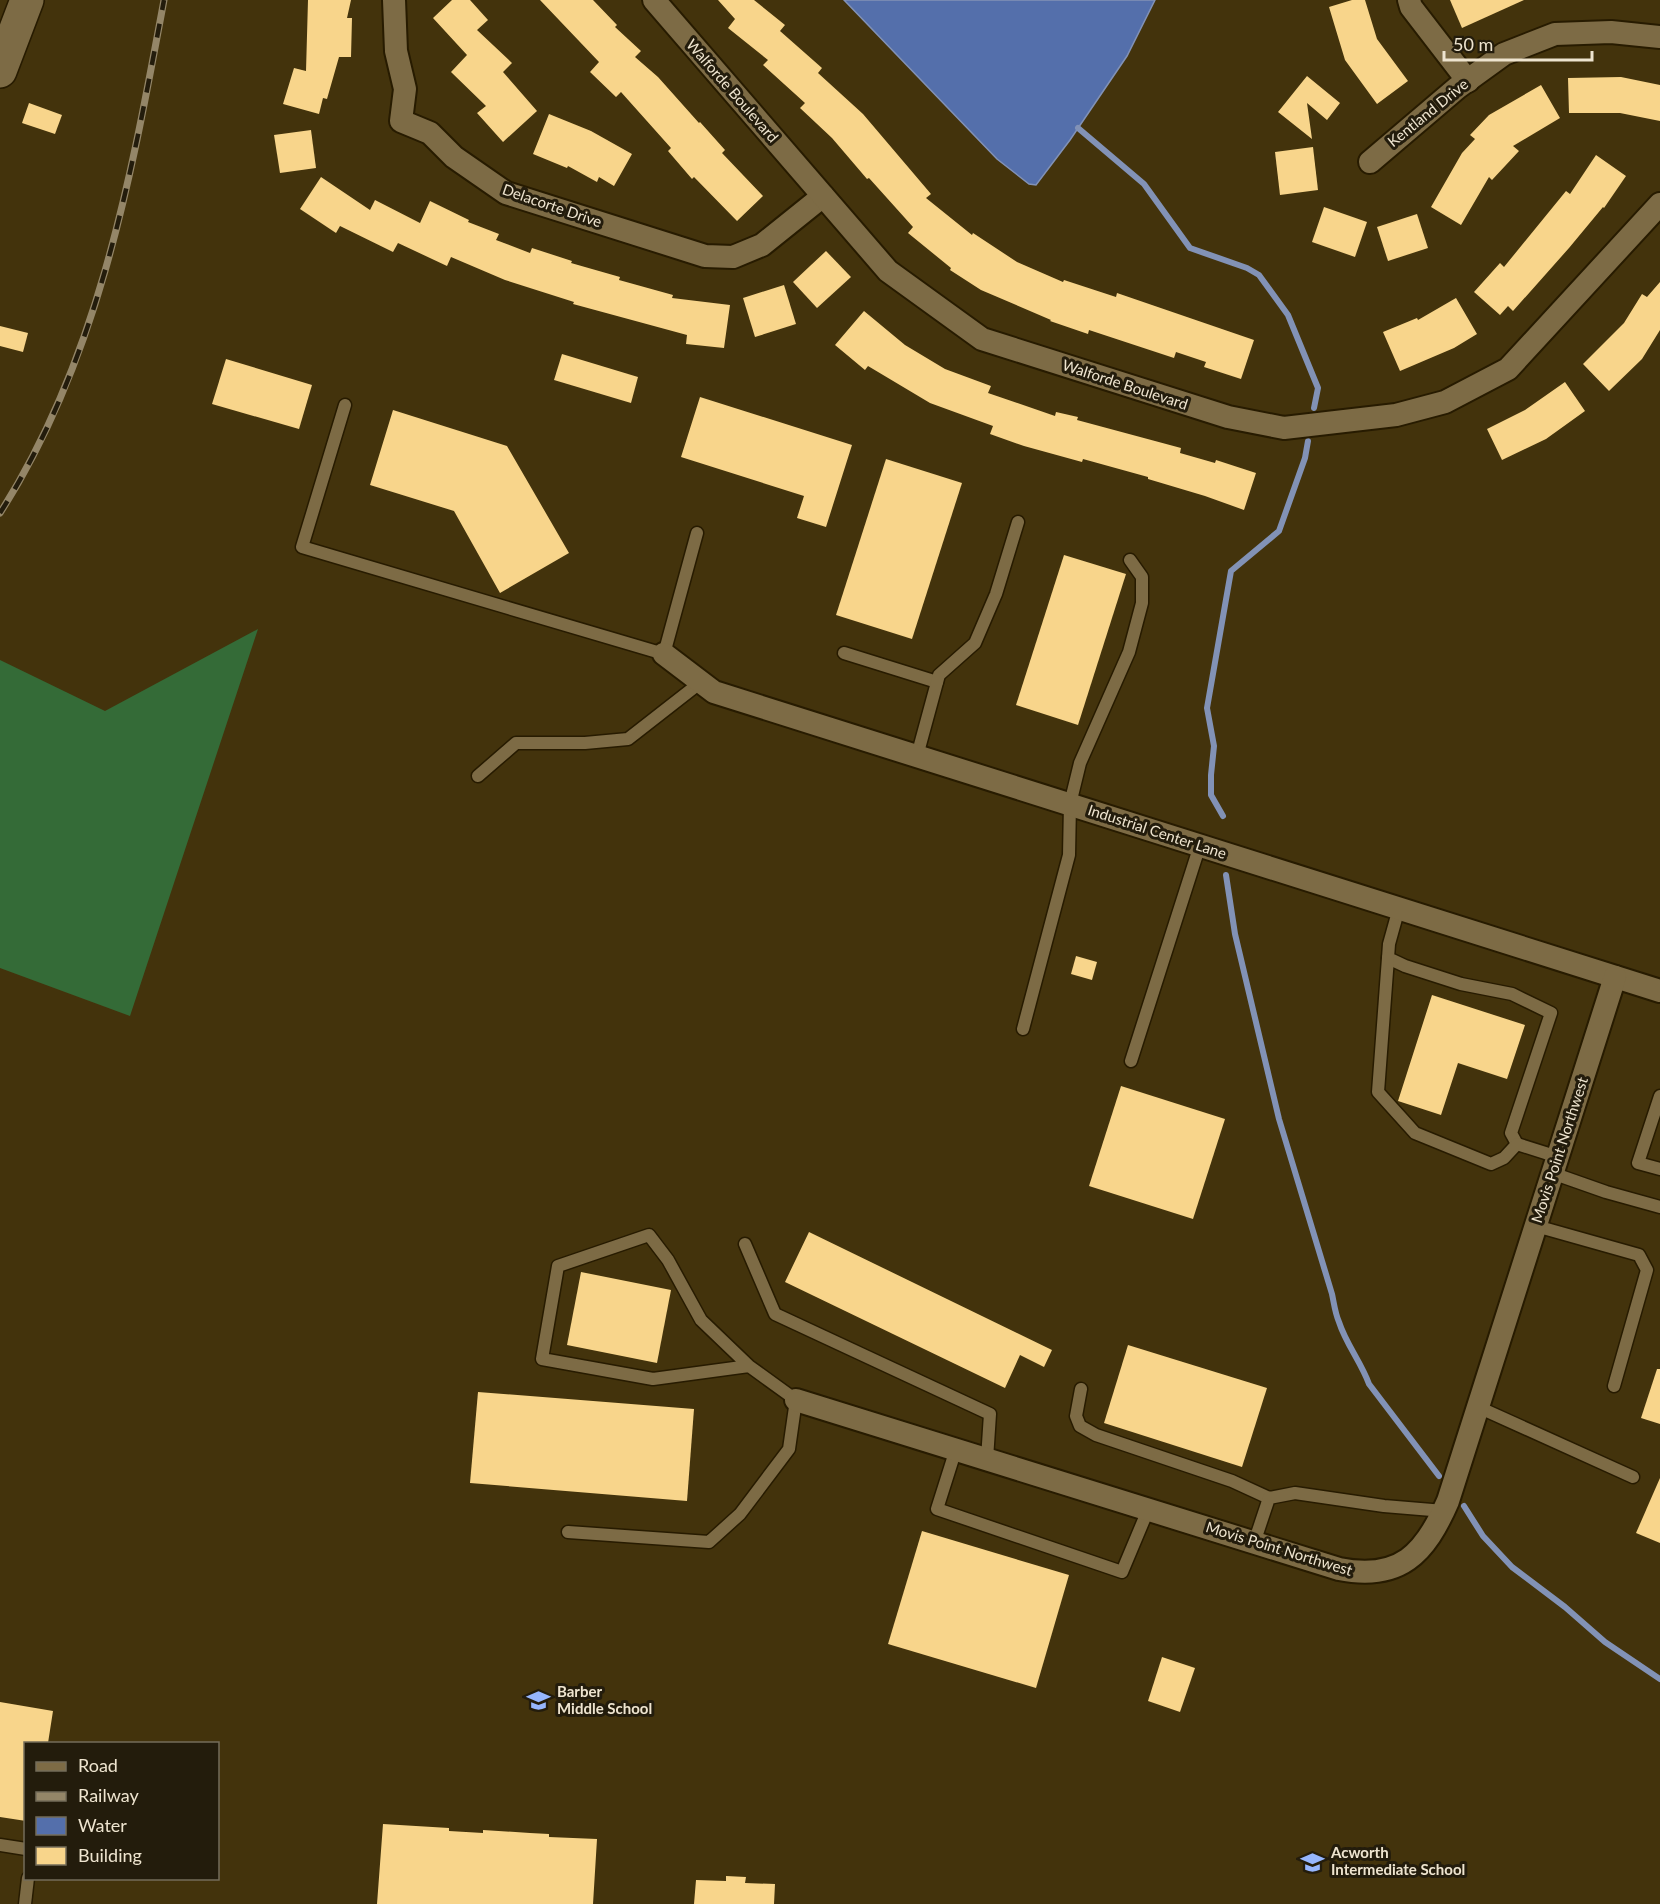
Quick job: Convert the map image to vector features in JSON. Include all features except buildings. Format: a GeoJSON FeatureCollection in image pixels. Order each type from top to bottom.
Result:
{"type":"FeatureCollection","features":[{"type":"Feature","properties":{"kind":"street"},"geometry":{"type":"LineString","coordinates":[[0,71],[27,0]]}},
{"type":"Feature","properties":{"kind":"street","name":"Delacorte Drive"},"geometry":{"type":"LineString","coordinates":[[394,0],[396,51],[405,89],[401,121],[430,133],[454,157],[506,193],[705,256],[733,257],[762,245],[823,196]]}},
{"type":"Feature","properties":{"kind":"street","name":"Walforde Boulevard"},"geometry":{"type":"LineString","coordinates":[[654,0],[888,271],[982,339],[1228,417],[1284,428],[1396,415],[1445,402],[1508,369],[1660,204]]}},
{"type":"Feature","properties":{"kind":"street"},"geometry":{"type":"LineString","coordinates":[[1409,0],[1411,7],[1468,81]]}},
{"type":"Feature","properties":{"kind":"street","name":"Kentland Drive"},"geometry":{"type":"LineString","coordinates":[[1370,162],[1504,54],[1555,34],[1611,32],[1660,36]]}},
{"type":"Feature","properties":{"kind":"street","name":"Industrial Center Lane"},"geometry":{"type":"LineString","coordinates":[[664,654],[714,692],[1660,991]]}},
{"type":"Feature","properties":{"kind":"street","name":"Movis Point Northwest"},"geometry":{"type":"LineString","coordinates":[[796,1400],[1339,1569],[1359,1573],[1379,1572],[1395,1566],[1411,1557],[1426,1542],[1444,1511],[1615,977]]}},
{"type":"Feature","properties":{"kind":"lane"},"geometry":{"type":"LineString","coordinates":[[345,405],[302,548],[664,654],[697,533]]}},
{"type":"Feature","properties":{"kind":"lane"},"geometry":{"type":"LineString","coordinates":[[917,756],[939,675],[975,643],[996,594],[1018,522]]}},
{"type":"Feature","properties":{"kind":"lane"},"geometry":{"type":"LineString","coordinates":[[1023,1029],[1069,855],[1070,804],[1080,764],[1129,652],[1142,603],[1142,577],[1130,560]]}},
{"type":"Feature","properties":{"kind":"lane"},"geometry":{"type":"LineString","coordinates":[[844,653],[937,682]]}},
{"type":"Feature","properties":{"kind":"lane"},"geometry":{"type":"LineString","coordinates":[[478,776],[516,743],[585,743],[627,739],[701,682]]}},
{"type":"Feature","properties":{"kind":"lane"},"geometry":{"type":"LineString","coordinates":[[1131,1060],[1200,846]]}},
{"type":"Feature","properties":{"kind":"lane"},"geometry":{"type":"LineString","coordinates":[[1399,908],[1389,944],[1378,1092],[1415,1133],[1491,1164],[1504,1158],[1517,1144]]}},
{"type":"Feature","properties":{"kind":"lane"},"geometry":{"type":"LineString","coordinates":[[1389,958],[1405,966],[1461,984],[1512,994],[1551,1013],[1511,1133],[1517,1144],[1606,1192],[1660,1207]]}},
{"type":"Feature","properties":{"kind":"lane"},"geometry":{"type":"LineString","coordinates":[[1660,1096],[1638,1163],[1660,1169]]}},
{"type":"Feature","properties":{"kind":"lane"},"geometry":{"type":"LineString","coordinates":[[1536,1226],[1639,1255],[1647,1270],[1614,1386]]}},
{"type":"Feature","properties":{"kind":"lane"},"geometry":{"type":"LineString","coordinates":[[568,1532],[709,1542],[740,1514],[789,1449],[796,1400],[749,1366],[701,1320],[668,1260],[649,1235],[558,1266],[542,1359],[653,1379],[749,1366]]}},
{"type":"Feature","properties":{"kind":"lane"},"geometry":{"type":"LineString","coordinates":[[745,1244],[775,1314],[990,1414],[987,1459]]}},
{"type":"Feature","properties":{"kind":"lane"},"geometry":{"type":"LineString","coordinates":[[1081,1389],[1076,1416],[1080,1426],[1096,1435],[1232,1481],[1269,1497],[1295,1493],[1384,1506],[1444,1511]]}},
{"type":"Feature","properties":{"kind":"lane"},"geometry":{"type":"LineString","coordinates":[[1478,1407],[1633,1477]]}},
{"type":"Feature","properties":{"kind":"lane"},"geometry":{"type":"LineString","coordinates":[[956,1449],[937,1509],[1122,1572],[1148,1510]]}},
{"type":"Feature","properties":{"kind":"lane"},"geometry":{"type":"LineString","coordinates":[[1254,1543],[1269,1497]]}},
{"type":"Feature","properties":{"kind":"lane"},"geometry":{"type":"LineString","coordinates":[[0,1845],[24,1849]]}},
{"type":"Feature","properties":{"kind":"lane"},"geometry":{"type":"LineString","coordinates":[[25,1904],[28,1880]]}},
{"type":"Feature","properties":{"kind":"green space"},"geometry":{"type":"Polygon","coordinates":[[[258,629],[130,1016],[0,968],[0,660],[105,711],[258,629]]]}},
{"type":"Feature","properties":{"kind":"water"},"geometry":{"type":"Polygon","coordinates":[[[844,0],[1155,0],[1127,56],[1070,140],[1036,185],[1029,184],[997,159],[844,0]]]}},
{"type":"Feature","properties":{"kind":"waterway"},"geometry":{"type":"LineString","coordinates":[[1078,128],[1144,184],[1190,248],[1247,268],[1259,275],[1288,315],[1318,388],[1314,408]]}},
{"type":"Feature","properties":{"kind":"waterway"},"geometry":{"type":"LineString","coordinates":[[1223,816],[1211,795],[1214,746],[1207,708],[1231,571],[1279,531],[1305,458],[1308,441]]}},
{"type":"Feature","properties":{"kind":"waterway"},"geometry":{"type":"LineString","coordinates":[[1226,875],[1235,934],[1279,1119],[1338,1319],[1369,1384],[1439,1476]]}},
{"type":"Feature","properties":{"kind":"waterway"},"geometry":{"type":"LineString","coordinates":[[1464,1506],[1483,1536],[1512,1567],[1565,1607],[1605,1642],[1660,1679]]}},
{"type":"Feature","properties":{"kind":"railway"},"geometry":{"type":"LineString","coordinates":[[0,513],[34,454],[63,392],[87,329],[124,199],[164,0]]}},
{"type":"Feature","properties":{"kind":"place","name":"Barber Middle School"},"geometry":{"type":"Point","coordinates":[539,1701]}},
{"type":"Feature","properties":{"kind":"place","name":"Acworth Intermediate School"},"geometry":{"type":"Point","coordinates":[1313,1862]}}]}
